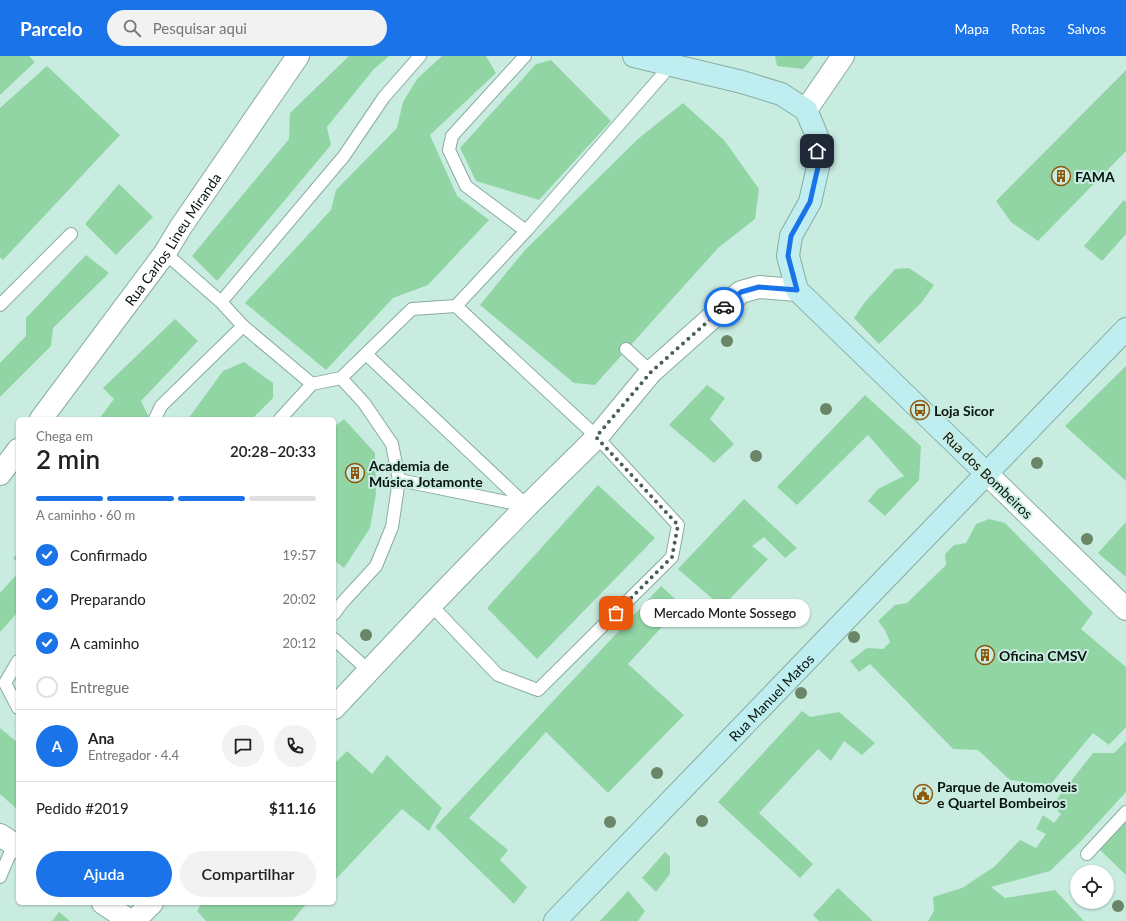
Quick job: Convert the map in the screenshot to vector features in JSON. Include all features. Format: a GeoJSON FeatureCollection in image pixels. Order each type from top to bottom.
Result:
{"type":"FeatureCollection","features":[{"type":"Feature","properties":{"kind":"main road"},"geometry":{"type":"LineString","coordinates":[[634,56],[742,82],[781,94],[806,110],[817,136],[818,167],[810,202],[791,236],[788,256],[797,290]]}},
{"type":"Feature","properties":{"kind":"main road","name":"Rua dos Bombeiros"},"geometry":{"type":"LineString","coordinates":[[797,290],[986,473]]}},
{"type":"Feature","properties":{"kind":"main road","name":"Rua Manuel Matos"},"geometry":{"type":"LineString","coordinates":[[555,921],[1126,329]]}},
{"type":"Feature","properties":{"kind":"street","name":"Rua Carlos Lineu Miranda"},"geometry":{"type":"LineString","coordinates":[[42,417],[165,253],[180,228],[298,56]]}},
{"type":"Feature","properties":{"kind":"street"},"geometry":{"type":"LineString","coordinates":[[806,110],[843,56]]}},
{"type":"Feature","properties":{"kind":"street"},"geometry":{"type":"LineString","coordinates":[[336,706],[368,670],[596,437],[651,372],[741,292],[759,287],[797,290]]}},
{"type":"Feature","properties":{"kind":"street"},"geometry":{"type":"LineString","coordinates":[[0,474],[16,453]]}},
{"type":"Feature","properties":{"kind":"street","name":"Rua dos Bombeiros"},"geometry":{"type":"LineString","coordinates":[[986,473],[1126,609]]}},
{"type":"Feature","properties":{"kind":"street"},"geometry":{"type":"LineString","coordinates":[[106,905],[130,921]]}},
{"type":"Feature","properties":{"kind":"street"},"geometry":{"type":"LineString","coordinates":[[134,921],[150,905]]}},
{"type":"Feature","properties":{"kind":"lane"},"geometry":{"type":"LineString","coordinates":[[221,302],[344,156],[384,97],[420,56]]}},
{"type":"Feature","properties":{"kind":"lane"},"geometry":{"type":"LineString","coordinates":[[525,56],[452,136],[449,150],[466,186],[526,231]]}},
{"type":"Feature","properties":{"kind":"lane"},"geometry":{"type":"LineString","coordinates":[[282,417],[312,384],[341,378],[412,309],[456,306],[521,246],[526,231],[671,65]]}},
{"type":"Feature","properties":{"kind":"lane"},"geometry":{"type":"LineString","coordinates":[[0,305],[71,234]]}},
{"type":"Feature","properties":{"kind":"lane"},"geometry":{"type":"LineString","coordinates":[[165,253],[221,302],[244,326],[312,384]]}},
{"type":"Feature","properties":{"kind":"lane"},"geometry":{"type":"LineString","coordinates":[[431,606],[498,675],[538,690],[672,557],[678,525],[596,437],[456,306]]}},
{"type":"Feature","properties":{"kind":"lane"},"geometry":{"type":"LineString","coordinates":[[156,417],[161,406],[244,326]]}},
{"type":"Feature","properties":{"kind":"lane"},"geometry":{"type":"LineString","coordinates":[[626,349],[651,372]]}},
{"type":"Feature","properties":{"kind":"lane"},"geometry":{"type":"LineString","coordinates":[[366,354],[527,506]]}},
{"type":"Feature","properties":{"kind":"lane"},"geometry":{"type":"LineString","coordinates":[[336,611],[376,566],[392,527],[399,480],[392,444],[364,403],[341,378]]}},
{"type":"Feature","properties":{"kind":"lane"},"geometry":{"type":"LineString","coordinates":[[399,480],[527,506]]}},
{"type":"Feature","properties":{"kind":"lane"},"geometry":{"type":"LineString","coordinates":[[336,641],[368,670]]}},
{"type":"Feature","properties":{"kind":"lane"},"geometry":{"type":"LineString","coordinates":[[16,664],[5,683],[16,704]]}},
{"type":"Feature","properties":{"kind":"lane"},"geometry":{"type":"LineString","coordinates":[[1087,854],[1126,812]]}},
{"type":"Feature","properties":{"kind":"lane"},"geometry":{"type":"LineString","coordinates":[[0,878],[11,842]]}},
{"type":"Feature","properties":{"kind":"building"},"geometry":{"type":"Polygon","coordinates":[[[0,56],[29,56],[35,62],[0,95],[0,56]]]}},
{"type":"Feature","properties":{"kind":"building"},"geometry":{"type":"Polygon","coordinates":[[[349,56],[389,56],[373,70],[327,127],[331,145],[217,281],[192,256],[289,139],[290,113],[349,56]]]}},
{"type":"Feature","properties":{"kind":"building"},"geometry":{"type":"Polygon","coordinates":[[[442,56],[486,56],[496,73],[430,135],[457,196],[489,220],[428,285],[393,298],[326,370],[245,303],[331,210],[336,190],[397,128],[403,102],[417,79],[442,56]]]}},
{"type":"Feature","properties":{"kind":"building"},"geometry":{"type":"Polygon","coordinates":[[[775,56],[814,56],[803,69],[777,66],[775,56]]]}},
{"type":"Feature","properties":{"kind":"building"},"geometry":{"type":"Polygon","coordinates":[[[551,60],[611,121],[539,200],[476,181],[460,148],[536,64],[551,60]]]}},
{"type":"Feature","properties":{"kind":"building"},"geometry":{"type":"Polygon","coordinates":[[[47,66],[120,135],[3,260],[0,257],[0,108],[47,66]]]}},
{"type":"Feature","properties":{"kind":"building","name":"FAMA"},"geometry":{"type":"Polygon","coordinates":[[[1126,70],[1126,151],[1038,241],[1011,222],[996,201],[1126,70]]]}},
{"type":"Feature","properties":{"kind":"building"},"geometry":{"type":"Polygon","coordinates":[[[683,103],[724,140],[759,189],[755,219],[718,248],[595,385],[574,383],[480,305],[525,250],[639,138],[683,103]]]}},
{"type":"Feature","properties":{"kind":"building"},"geometry":{"type":"Polygon","coordinates":[[[119,184],[153,217],[116,255],[85,224],[119,184]]]}},
{"type":"Feature","properties":{"kind":"building"},"geometry":{"type":"Polygon","coordinates":[[[1124,200],[1126,202],[1126,234],[1102,261],[1084,246],[1124,200]]]}},
{"type":"Feature","properties":{"kind":"building"},"geometry":{"type":"Polygon","coordinates":[[[86,255],[109,273],[53,328],[51,346],[0,397],[0,363],[26,336],[26,318],[86,255]]]}},
{"type":"Feature","properties":{"kind":"building"},"geometry":{"type":"Polygon","coordinates":[[[909,268],[934,285],[921,303],[879,344],[854,318],[865,302],[895,269],[909,268]]]}},
{"type":"Feature","properties":{"kind":"building"},"geometry":{"type":"Polygon","coordinates":[[[175,319],[198,341],[141,401],[149,417],[100,417],[114,399],[103,388],[175,319]]]}},
{"type":"Feature","properties":{"kind":"building"},"geometry":{"type":"Polygon","coordinates":[[[244,362],[273,383],[273,398],[254,417],[189,417],[223,371],[244,362]]]}},
{"type":"Feature","properties":{"kind":"building"},"geometry":{"type":"Polygon","coordinates":[[[1126,366],[1126,481],[1065,426],[1126,366]]]}},
{"type":"Feature","properties":{"kind":"building"},"geometry":{"type":"Polygon","coordinates":[[[707,385],[725,398],[710,419],[734,444],[714,463],[669,425],[707,385]]]}},
{"type":"Feature","properties":{"kind":"building"},"geometry":{"type":"Polygon","coordinates":[[[865,395],[921,446],[919,480],[885,516],[868,501],[878,489],[904,476],[868,435],[797,505],[777,487],[865,395]]]}},
{"type":"Feature","properties":{"kind":"building","name":"Academia de Música Jotamonte"},"geometry":{"type":"Polygon","coordinates":[[[344,419],[375,453],[376,494],[370,528],[344,568],[336,562],[336,425],[344,419]]]}},
{"type":"Feature","properties":{"kind":"building"},"geometry":{"type":"Polygon","coordinates":[[[598,485],[655,538],[537,659],[487,608],[598,485]]]}},
{"type":"Feature","properties":{"kind":"building"},"geometry":{"type":"Polygon","coordinates":[[[744,499],[797,548],[785,558],[764,537],[752,546],[768,559],[722,607],[678,569],[744,499]]]}},
{"type":"Feature","properties":{"kind":"building","name":"Oficina CMSV"},"geometry":{"type":"Polygon","coordinates":[[[989,519],[1005,523],[1093,613],[1081,629],[1126,667],[1126,727],[1109,745],[1093,733],[1050,785],[1010,780],[978,750],[953,749],[870,664],[859,672],[850,661],[867,648],[883,649],[890,642],[885,630],[878,621],[895,605],[907,603],[946,565],[945,554],[954,545],[966,543],[976,524],[989,519]]]}},
{"type":"Feature","properties":{"kind":"building"},"geometry":{"type":"Polygon","coordinates":[[[1126,522],[1126,577],[1098,553],[1126,522]]]}},
{"type":"Feature","properties":{"kind":"building"},"geometry":{"type":"Polygon","coordinates":[[[16,575],[16,614],[0,632],[0,593],[16,575]]]}},
{"type":"Feature","properties":{"kind":"building"},"geometry":{"type":"Polygon","coordinates":[[[661,586],[682,605],[628,664],[684,715],[608,793],[546,732],[469,818],[508,850],[500,860],[527,887],[514,904],[435,827],[661,586]]]}},
{"type":"Feature","properties":{"kind":"building"},"geometry":{"type":"Polygon","coordinates":[[[802,711],[810,717],[839,712],[875,743],[862,755],[844,741],[831,761],[818,749],[759,813],[813,864],[800,878],[718,802],[802,711]]]}},
{"type":"Feature","properties":{"kind":"building"},"geometry":{"type":"Polygon","coordinates":[[[0,728],[16,741],[16,808],[0,794],[0,728]]]}},
{"type":"Feature","properties":{"kind":"building"},"geometry":{"type":"Polygon","coordinates":[[[1126,741],[1126,792],[1082,840],[1050,871],[991,887],[1005,898],[1055,890],[1070,906],[1070,909],[1073,909],[1084,921],[928,921],[934,911],[933,897],[962,888],[994,867],[1020,840],[1036,848],[1046,834],[1036,829],[1043,815],[1054,823],[1061,814],[1052,805],[1093,753],[1114,753],[1126,741]]]}},
{"type":"Feature","properties":{"kind":"building"},"geometry":{"type":"Polygon","coordinates":[[[347,751],[372,774],[387,755],[442,808],[429,831],[402,809],[336,879],[336,762],[347,751]]]}},
{"type":"Feature","properties":{"kind":"building"},"geometry":{"type":"Polygon","coordinates":[[[1126,819],[1126,875],[1098,848],[1126,819]]]}},
{"type":"Feature","properties":{"kind":"building"},"geometry":{"type":"Polygon","coordinates":[[[665,852],[670,857],[670,874],[656,892],[642,878],[665,852]]]}},
{"type":"Feature","properties":{"kind":"building"},"geometry":{"type":"Polygon","coordinates":[[[838,888],[873,921],[819,921],[813,915],[838,888]]]}},
{"type":"Feature","properties":{"kind":"building"},"geometry":{"type":"Polygon","coordinates":[[[628,891],[645,911],[638,921],[600,921],[628,891]]]}},
{"type":"Feature","properties":{"kind":"building"},"geometry":{"type":"Polygon","coordinates":[[[201,905],[305,905],[292,921],[206,921],[197,911],[201,905]]]}},
{"type":"Feature","properties":{"kind":"building"},"geometry":{"type":"Polygon","coordinates":[[[59,912],[70,921],[52,921],[59,912]]]}},
{"type":"Feature","properties":{"kind":"way so far"},"geometry":{"type":"LineString","coordinates":[[616,613],[672,557],[678,525],[596,437],[651,372],[724,307]]}},
{"type":"Feature","properties":{"kind":"place","name":"FAMA"},"geometry":{"type":"Point","coordinates":[1061,176]}},
{"type":"Feature","properties":{"kind":"place","name":"Loja Sicor"},"geometry":{"type":"Point","coordinates":[920,410]}},
{"type":"Feature","properties":{"kind":"place","name":"Academia de Música Jotamonte"},"geometry":{"type":"Point","coordinates":[355,473]}},
{"type":"Feature","properties":{"kind":"place","name":"Mercado Monte Sossego"},"geometry":{"type":"Point","coordinates":[616,613]}},
{"type":"Feature","properties":{"kind":"place","name":"Oficina CMSV"},"geometry":{"type":"Point","coordinates":[985,655]}},
{"type":"Feature","properties":{"kind":"place","name":"Parque de Automoveis e Quartel Bombeiros"},"geometry":{"type":"Point","coordinates":[923,794]}},
{"type":"Feature","properties":{"kind":"route"},"geometry":{"type":"LineString","coordinates":[[724,307],[741,292],[759,287],[797,290],[788,256],[791,236],[810,202],[818,167],[817,151]]}}]}
